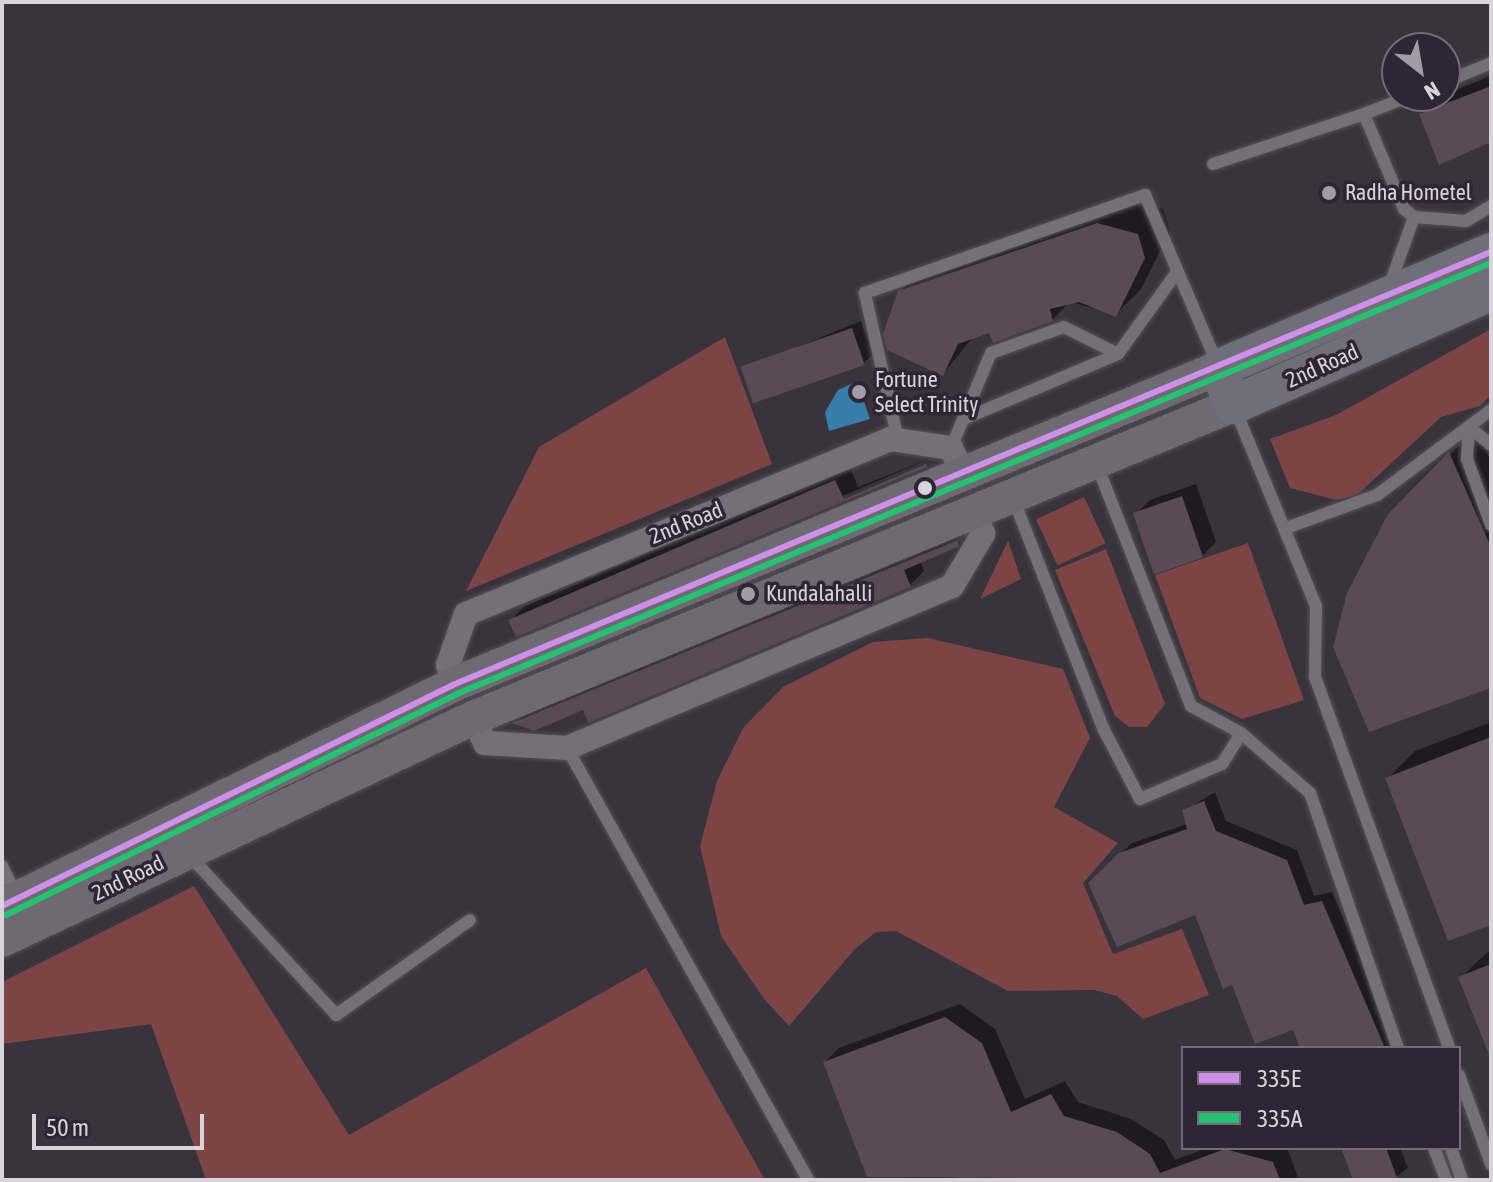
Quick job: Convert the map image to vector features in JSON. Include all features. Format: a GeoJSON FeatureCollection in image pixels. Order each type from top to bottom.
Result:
{"type":"FeatureCollection","features":[{"type":"Feature","properties":{"kind":"main road","name":"2nd Road"},"geometry":{"type":"LineString","coordinates":[[10,902],[455,684],[957,461],[1219,368],[1491,252]]}},
{"type":"Feature","properties":{"kind":"main road","name":"2nd Road"},"geometry":{"type":"LineString","coordinates":[[2,940],[185,849],[473,718],[1011,493],[1233,405],[1491,292]]}},
{"type":"Feature","properties":{"kind":"main road"},"geometry":{"type":"LineString","coordinates":[[1219,368],[1233,405]]}},
{"type":"Feature","properties":{"kind":"street"},"geometry":{"type":"LineString","coordinates":[[898,440],[957,461]]}},
{"type":"Feature","properties":{"kind":"street","name":"2nd Road"},"geometry":{"type":"LineString","coordinates":[[455,684],[448,665],[466,614],[898,440]]}},
{"type":"Feature","properties":{"kind":"street"},"geometry":{"type":"LineString","coordinates":[[473,718],[485,743],[567,748],[952,586],[983,534],[973,509]]}},
{"type":"Feature","properties":{"kind":"lane"},"geometry":{"type":"LineString","coordinates":[[1461,75],[1491,63]]}},
{"type":"Feature","properties":{"kind":"lane"},"geometry":{"type":"LineString","coordinates":[[1213,164],[1381,107]]}},
{"type":"Feature","properties":{"kind":"lane"},"geometry":{"type":"LineString","coordinates":[[1364,114],[1404,209],[1414,217],[1466,221],[1491,206]]}},
{"type":"Feature","properties":{"kind":"lane"},"geometry":{"type":"LineString","coordinates":[[898,440],[865,293],[1145,195],[1219,368]]}},
{"type":"Feature","properties":{"kind":"lane"},"geometry":{"type":"LineString","coordinates":[[1387,298],[1392,264],[1414,217]]}},
{"type":"Feature","properties":{"kind":"lane"},"geometry":{"type":"LineString","coordinates":[[966,418],[1118,354],[1177,272]]}},
{"type":"Feature","properties":{"kind":"lane"},"geometry":{"type":"LineString","coordinates":[[957,461],[966,418],[991,353],[1064,327],[1118,354]]}},
{"type":"Feature","properties":{"kind":"lane"},"geometry":{"type":"LineString","coordinates":[[1233,405],[1316,606],[1315,677],[1448,1046]]}},
{"type":"Feature","properties":{"kind":"lane"},"geometry":{"type":"LineString","coordinates":[[1286,528],[1378,494],[1491,410]]}},
{"type":"Feature","properties":{"kind":"lane"},"geometry":{"type":"LineString","coordinates":[[1469,427],[1491,445]]}},
{"type":"Feature","properties":{"kind":"lane"},"geometry":{"type":"LineString","coordinates":[[1469,427],[1467,459],[1491,525]]}},
{"type":"Feature","properties":{"kind":"lane"},"geometry":{"type":"LineString","coordinates":[[1095,461],[1191,706],[1241,733],[1310,793],[1397,1046]]}},
{"type":"Feature","properties":{"kind":"lane"},"geometry":{"type":"LineString","coordinates":[[1011,493],[1103,728],[1140,799],[1222,764],[1241,733]]}},
{"type":"Feature","properties":{"kind":"lane"},"geometry":{"type":"LineString","coordinates":[[567,748],[808,1180]]}},
{"type":"Feature","properties":{"kind":"lane"},"geometry":{"type":"LineString","coordinates":[[185,849],[336,1015],[470,920]]}},
{"type":"Feature","properties":{"kind":"lane"},"geometry":{"type":"LineString","coordinates":[[2,866],[10,902]]}},
{"type":"Feature","properties":{"kind":"lane"},"geometry":{"type":"LineString","coordinates":[[1461,1081],[1491,1164]]}},
{"type":"Feature","properties":{"kind":"lane"},"geometry":{"type":"LineString","coordinates":[[1435,1150],[1446,1180]]}},
{"type":"Feature","properties":{"kind":"lane"},"geometry":{"type":"LineString","coordinates":[[1452,1150],[1462,1180]]}},
{"type":"Feature","properties":{"kind":"shaded area"},"geometry":{"type":"Polygon","coordinates":[[[1491,329],[1491,395],[1480,406],[1441,417],[1357,495],[1336,500],[1290,488],[1270,439],[1336,415],[1491,329]]]}},
{"type":"Feature","properties":{"kind":"shaded area"},"geometry":{"type":"Polygon","coordinates":[[[725,337],[772,464],[466,591],[539,447],[725,337]]]}},
{"type":"Feature","properties":{"kind":"shaded area"},"geometry":{"type":"Polygon","coordinates":[[[1084,497],[1106,543],[1058,566],[1036,519],[1084,497]]]}},
{"type":"Feature","properties":{"kind":"shaded area"},"geometry":{"type":"Polygon","coordinates":[[[1008,541],[1021,579],[980,599],[1008,541]]]}},
{"type":"Feature","properties":{"kind":"shaded area"},"geometry":{"type":"Polygon","coordinates":[[[1248,543],[1304,700],[1242,719],[1200,698],[1155,575],[1248,543]]]}},
{"type":"Feature","properties":{"kind":"shaded area"},"geometry":{"type":"Polygon","coordinates":[[[1106,549],[1165,704],[1147,727],[1129,727],[1115,716],[1055,570],[1106,549]]]}},
{"type":"Feature","properties":{"kind":"shaded area"},"geometry":{"type":"Polygon","coordinates":[[[928,638],[1063,669],[1090,738],[1054,807],[1118,843],[1083,883],[1113,954],[1182,929],[1209,995],[1143,1019],[1117,996],[1094,990],[1008,991],[896,931],[876,932],[855,949],[789,1026],[764,999],[721,936],[700,846],[717,781],[743,728],[783,687],[873,642],[928,638]]]}},
{"type":"Feature","properties":{"kind":"shaded area"},"geometry":{"type":"Polygon","coordinates":[[[194,886],[349,1135],[646,968],[765,1180],[206,1180],[151,1024],[2,1044],[2,982],[194,886]]]}},
{"type":"Feature","properties":{"kind":"water"},"geometry":{"type":"Polygon","coordinates":[[[857,381],[870,419],[829,431],[825,412],[838,390],[857,381]]]}},
{"type":"Feature","properties":{"kind":"building"},"geometry":{"type":"Polygon","coordinates":[[[1491,86],[1491,142],[1439,165],[1419,114],[1461,112],[1461,98],[1491,86]]]}},
{"type":"Feature","properties":{"kind":"building"},"geometry":{"type":"Polygon","coordinates":[[[1097,223],[1138,234],[1145,258],[1116,317],[1079,302],[1050,309],[1053,321],[993,343],[989,333],[958,344],[943,376],[887,350],[883,334],[898,291],[1097,223]]]}},
{"type":"Feature","properties":{"kind":"building"},"geometry":{"type":"Polygon","coordinates":[[[852,328],[865,365],[753,403],[740,366],[852,328]]]}},
{"type":"Feature","properties":{"kind":"building"},"geometry":{"type":"Polygon","coordinates":[[[1449,452],[1491,547],[1491,688],[1369,732],[1333,647],[1347,593],[1388,514],[1449,452]]]}},
{"type":"Feature","properties":{"kind":"building"},"geometry":{"type":"Polygon","coordinates":[[[926,464],[927,467],[516,637],[508,620],[835,480],[844,499],[926,464]]]}},
{"type":"Feature","properties":{"kind":"building"},"geometry":{"type":"Polygon","coordinates":[[[1182,496],[1203,557],[1154,574],[1133,513],[1182,496]]]}},
{"type":"Feature","properties":{"kind":"building"},"geometry":{"type":"Polygon","coordinates":[[[958,540],[958,547],[904,570],[911,587],[588,723],[583,710],[534,731],[512,723],[958,540]]]}},
{"type":"Feature","properties":{"kind":"building"},"geometry":{"type":"Polygon","coordinates":[[[1491,737],[1491,925],[1448,941],[1385,778],[1491,737]]]}},
{"type":"Feature","properties":{"kind":"building"},"geometry":{"type":"Polygon","coordinates":[[[1204,801],[1216,831],[1287,860],[1304,905],[1322,901],[1384,1046],[1299,1046],[1293,1030],[1255,1044],[1232,985],[1223,989],[1195,915],[1117,947],[1088,883],[1119,853],[1187,829],[1182,810],[1204,801]]]}},
{"type":"Feature","properties":{"kind":"building"},"geometry":{"type":"Polygon","coordinates":[[[1491,964],[1491,1057],[1490,1057],[1458,977],[1491,964]]]}},
{"type":"Feature","properties":{"kind":"building"},"geometry":{"type":"Polygon","coordinates":[[[945,1017],[982,1043],[1011,1112],[1051,1094],[1064,1116],[1117,1132],[1150,1154],[1160,1173],[1229,1150],[1273,1162],[1280,1180],[867,1177],[823,1062],[945,1017]]]}},
{"type":"Feature","properties":{"kind":"building"},"geometry":{"type":"Polygon","coordinates":[[[1342,1150],[1387,1150],[1398,1180],[1353,1180],[1342,1150]]]}},
{"type":"Feature","properties":{"kind":"transit line","name":"335E"},"geometry":{"type":"LineString","coordinates":[[2,906],[455,684],[1491,252]]}},
{"type":"Feature","properties":{"kind":"transit line","name":"335A"},"geometry":{"type":"LineString","coordinates":[[6,915],[459,693],[1491,263]]}},
{"type":"Feature","properties":{"kind":"place","name":"Radha Hometel"},"geometry":{"type":"Point","coordinates":[1329,193]}},
{"type":"Feature","properties":{"kind":"place","name":"Fortune Select Trinity"},"geometry":{"type":"Point","coordinates":[859,392]}},
{"type":"Feature","properties":{"kind":"place","name":"Kundalahalli"},"geometry":{"type":"Point","coordinates":[748,594]}}]}
